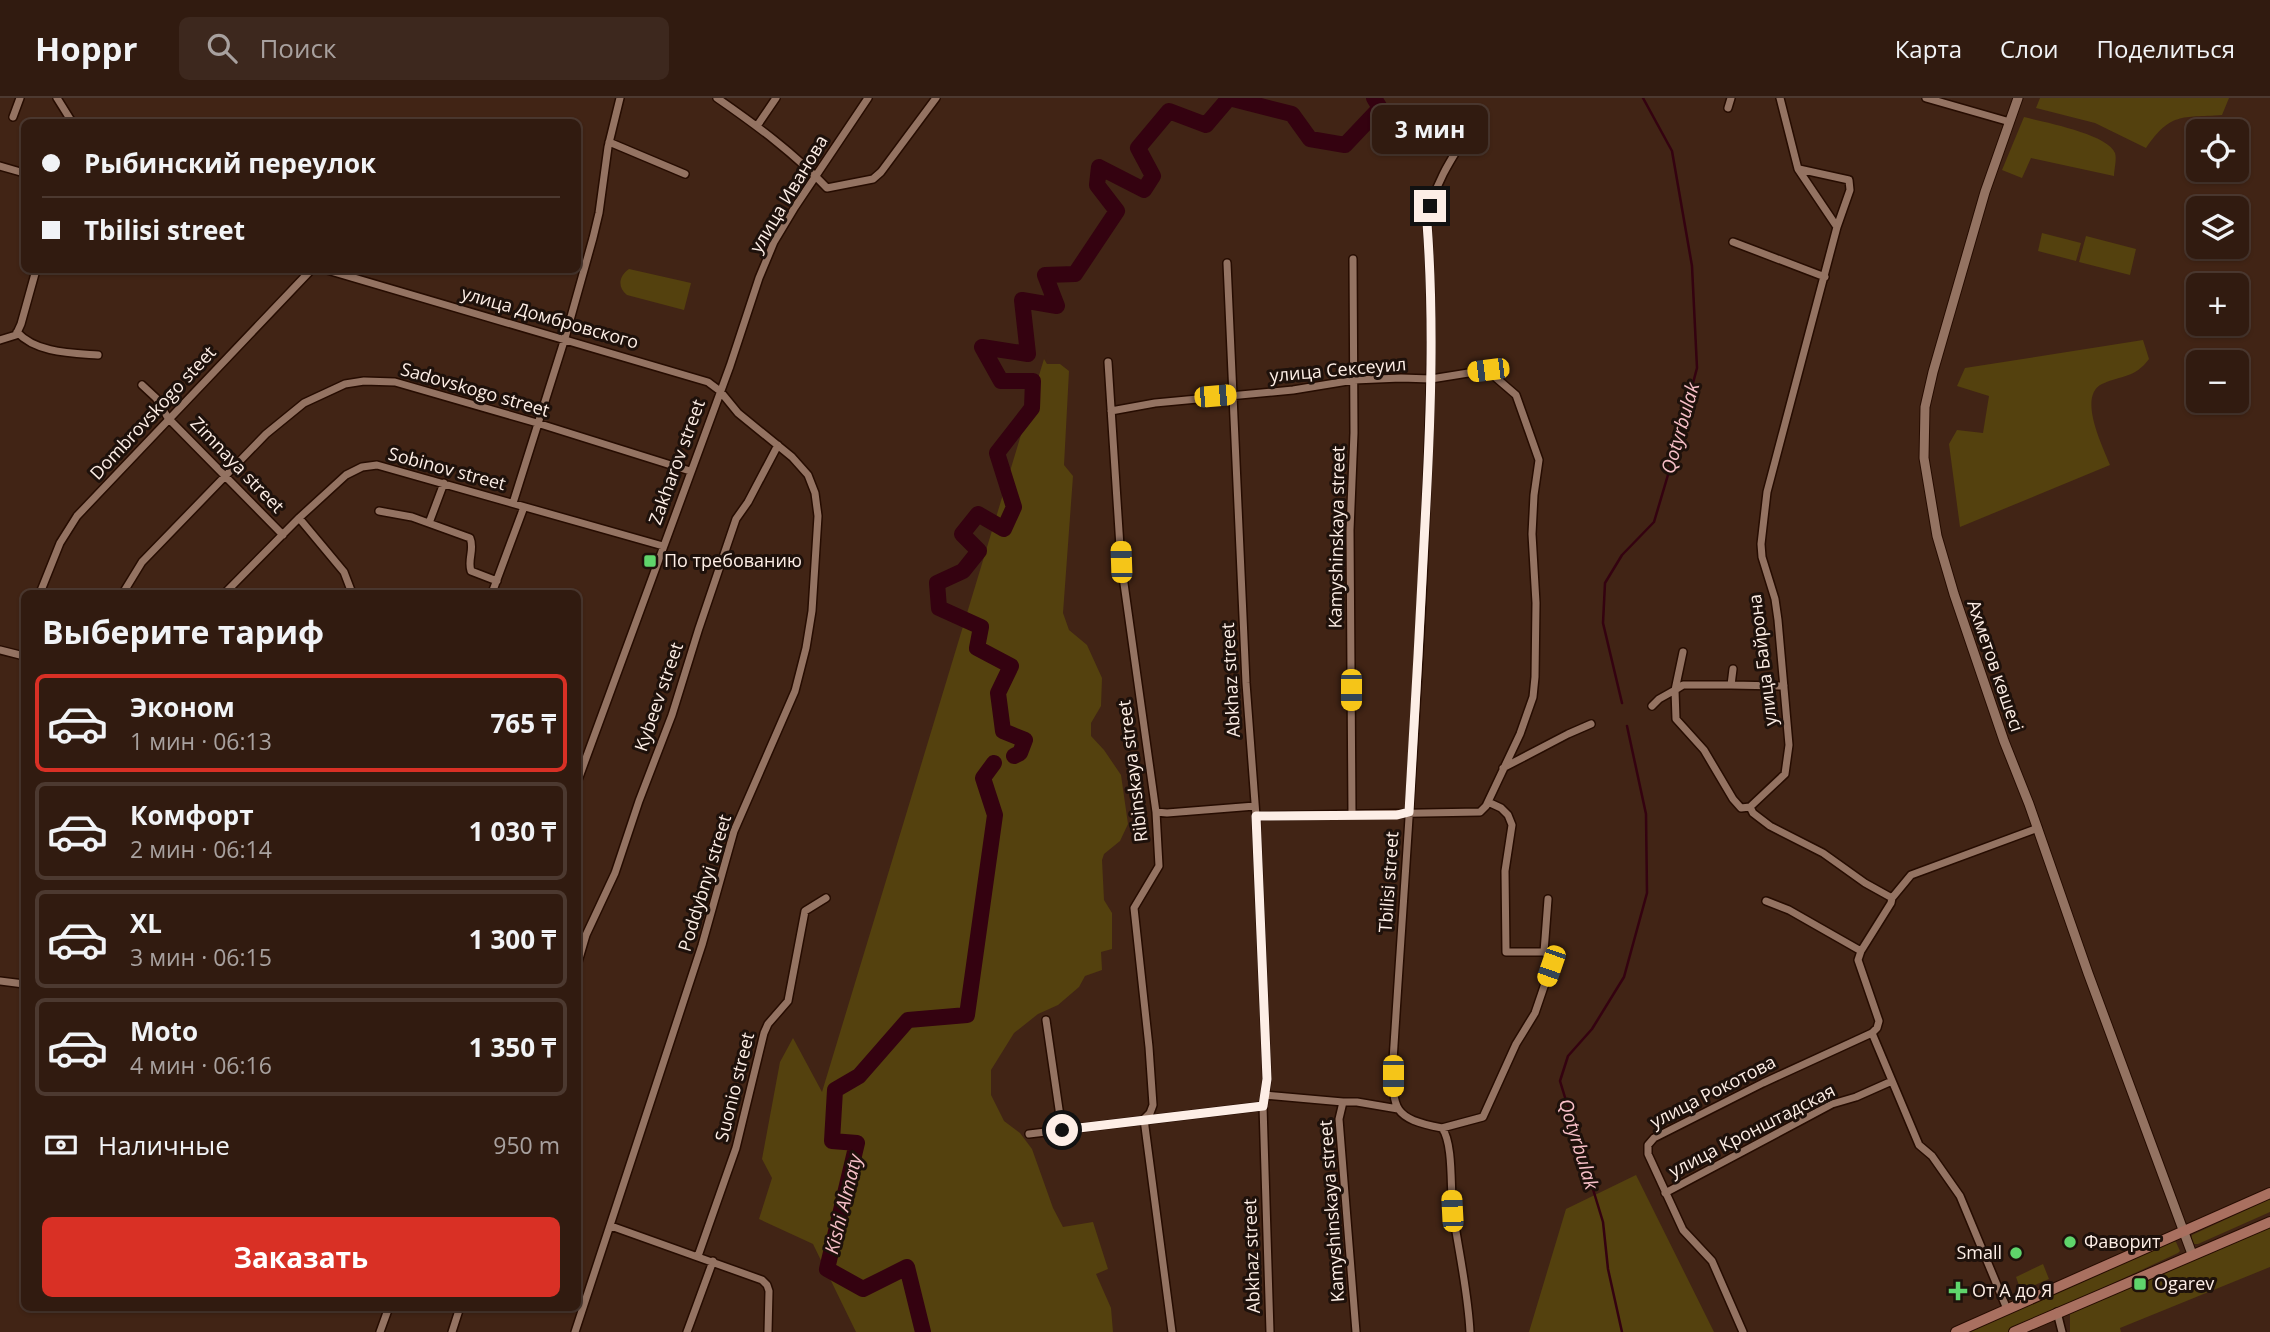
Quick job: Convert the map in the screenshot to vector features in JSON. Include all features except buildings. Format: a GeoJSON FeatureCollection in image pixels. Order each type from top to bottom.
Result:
{"type":"FeatureCollection","features":[{"type":"Feature","properties":{"kind":"main road"},"geometry":{"type":"LineString","coordinates":[[1956,1332],[2270,1193]]}},
{"type":"Feature","properties":{"kind":"main road"},"geometry":{"type":"LineString","coordinates":[[2014,1332],[2270,1222]]}},
{"type":"Feature","properties":{"kind":"street"},"geometry":{"type":"LineString","coordinates":[[13,117],[20,98]]}},
{"type":"Feature","properties":{"kind":"street"},"geometry":{"type":"LineString","coordinates":[[57,98],[70,119]]}},
{"type":"Feature","properties":{"kind":"street"},"geometry":{"type":"LineString","coordinates":[[513,503],[565,338],[599,213],[609,142],[620,98]]}},
{"type":"Feature","properties":{"kind":"street"},"geometry":{"type":"LineString","coordinates":[[717,98],[757,125],[802,162],[827,188],[873,178],[881,172],[936,98]]}},
{"type":"Feature","properties":{"kind":"street"},"geometry":{"type":"LineString","coordinates":[[757,125],[776,98]]}},
{"type":"Feature","properties":{"kind":"street","name":"улица Иванова"},"geometry":{"type":"LineString","coordinates":[[720,391],[751,299],[774,242],[868,98]]}},
{"type":"Feature","properties":{"kind":"street"},"geometry":{"type":"LineString","coordinates":[[1728,108],[1731,98]]}},
{"type":"Feature","properties":{"kind":"street"},"geometry":{"type":"LineString","coordinates":[[1780,98],[1798,169],[1837,227]]}},
{"type":"Feature","properties":{"kind":"street"},"geometry":{"type":"LineString","coordinates":[[1926,98],[2010,122]]}},
{"type":"Feature","properties":{"kind":"street","name":"Ахметов көшесі"},"geometry":{"type":"LineString","coordinates":[[2018,98],[1985,192],[1933,372],[1925,407],[1924,458],[1937,536],[1954,594],[2088,973],[2193,1254]]}},
{"type":"Feature","properties":{"kind":"street","name":"Tbilisi street"},"geometry":{"type":"LineString","coordinates":[[1398,1109],[1393,1091],[1393,1061],[1421,639],[1431,379],[1432,289],[1427,223],[1430,206],[1445,168],[1477,120]]}},
{"type":"Feature","properties":{"kind":"street"},"geometry":{"type":"LineString","coordinates":[[609,142],[685,174]]}},
{"type":"Feature","properties":{"kind":"street"},"geometry":{"type":"LineString","coordinates":[[0,166],[21,172]]}},
{"type":"Feature","properties":{"kind":"street","name":"улица Байрона"},"geometry":{"type":"LineString","coordinates":[[1750,807],[1785,775],[1789,746],[1775,600],[1762,557],[1767,492],[1837,227],[1850,190],[1849,180],[1798,169]]}},
{"type":"Feature","properties":{"kind":"street"},"geometry":{"type":"LineString","coordinates":[[1733,242],[1825,277]]}},
{"type":"Feature","properties":{"kind":"street","name":"Kamyshinskaya street"},"geometry":{"type":"LineString","coordinates":[[1353,259],[1354,380],[1350,530],[1353,814]]}},
{"type":"Feature","properties":{"kind":"street","name":"Abkhaz street"},"geometry":{"type":"LineString","coordinates":[[1227,263],[1267,1079],[1263,1106],[1270,1332]]}},
{"type":"Feature","properties":{"kind":"street"},"geometry":{"type":"LineString","coordinates":[[0,340],[16,335],[35,273]]}},
{"type":"Feature","properties":{"kind":"street","name":"Dombrovskogo steet"},"geometry":{"type":"LineString","coordinates":[[41,590],[60,543],[77,516],[308,273]]}},
{"type":"Feature","properties":{"kind":"street","name":"улица Домбровского"},"geometry":{"type":"LineString","coordinates":[[338,273],[685,374],[708,382],[720,391]]}},
{"type":"Feature","properties":{"kind":"street"},"geometry":{"type":"LineString","coordinates":[[17,332],[25,341],[64,353],[98,355]]}},
{"type":"Feature","properties":{"kind":"street","name":"Ribinskaya street"},"geometry":{"type":"LineString","coordinates":[[1108,362],[1121,562],[1156,812],[1159,866],[1134,908],[1153,1105],[1144,1119],[1172,1332]]}},
{"type":"Feature","properties":{"kind":"street","name":"улица Сексеуил"},"geometry":{"type":"LineString","coordinates":[[1111,411],[1155,403],[1293,390],[1354,380],[1431,379],[1488,370],[1516,395],[1539,460],[1532,534],[1536,603],[1535,677],[1533,697],[1520,734],[1488,802]]}},
{"type":"Feature","properties":{"kind":"street","name":"Sadovskogo street"},"geometry":{"type":"LineString","coordinates":[[125,590],[142,562],[266,434],[304,402],[345,384],[395,382],[691,471]]}},
{"type":"Feature","properties":{"kind":"street","name":"Zimnaya street"},"geometry":{"type":"LineString","coordinates":[[142,385],[156,398],[168,418],[283,535]]}},
{"type":"Feature","properties":{"kind":"street","name":"Poddybnyi street"},"geometry":{"type":"LineString","coordinates":[[575,1332],[702,945],[734,831],[795,691],[806,649],[818,516],[815,493],[808,475],[778,445],[738,413],[720,391]]}},
{"type":"Feature","properties":{"kind":"street","name":"Zakharov street"},"geometry":{"type":"LineString","coordinates":[[582,756],[720,391]]}},
{"type":"Feature","properties":{"kind":"street","name":"Kybeev street"},"geometry":{"type":"LineString","coordinates":[[581,952],[615,873],[672,715],[736,519],[778,445]]}},
{"type":"Feature","properties":{"kind":"street","name":"Sobinov street"},"geometry":{"type":"LineString","coordinates":[[228,590],[346,475],[362,467],[377,465],[663,546]]}},
{"type":"Feature","properties":{"kind":"street"},"geometry":{"type":"LineString","coordinates":[[429,523],[444,483]]}},
{"type":"Feature","properties":{"kind":"street"},"geometry":{"type":"LineString","coordinates":[[493,590],[524,507]]}},
{"type":"Feature","properties":{"kind":"street"},"geometry":{"type":"LineString","coordinates":[[379,511],[429,523],[470,538],[471,571],[496,581]]}},
{"type":"Feature","properties":{"kind":"street"},"geometry":{"type":"LineString","coordinates":[[299,518],[344,572],[351,590]]}},
{"type":"Feature","properties":{"kind":"street"},"geometry":{"type":"LineString","coordinates":[[0,650],[21,655]]}},
{"type":"Feature","properties":{"kind":"street"},"geometry":{"type":"LineString","coordinates":[[1683,652],[1675,690],[1676,719],[1704,750],[1733,799],[1741,808],[1750,807],[1753,813],[1770,826],[1823,853],[1865,883],[1892,898]]}},
{"type":"Feature","properties":{"kind":"street"},"geometry":{"type":"LineString","coordinates":[[1731,685],[1733,669]]}},
{"type":"Feature","properties":{"kind":"street"},"geometry":{"type":"LineString","coordinates":[[1653,706],[1684,685],[1784,686]]}},
{"type":"Feature","properties":{"kind":"street"},"geometry":{"type":"LineString","coordinates":[[1502,769],[1591,724]]}},
{"type":"Feature","properties":{"kind":"street"},"geometry":{"type":"LineString","coordinates":[[1256,816],[1397,815],[1409,812],[1480,811],[1488,802],[1501,807],[1508,815],[1512,825],[1505,872],[1506,952],[1545,952],[1551,958],[1538,1006],[1516,1044],[1483,1117],[1442,1128],[1414,1123],[1398,1109]]}},
{"type":"Feature","properties":{"kind":"street"},"geometry":{"type":"LineString","coordinates":[[1156,812],[1255,806]]}},
{"type":"Feature","properties":{"kind":"street"},"geometry":{"type":"LineString","coordinates":[[2007,1309],[1960,1196],[1932,1157],[1919,1145],[1871,1033],[1877,1028],[1879,1021],[1858,960],[1892,898],[1911,875],[2038,828]]}},
{"type":"Feature","properties":{"kind":"street","name":"Suonio street"},"geometry":{"type":"LineString","coordinates":[[698,1256],[736,1148],[764,1032],[788,1001],[805,911],[826,898]]}},
{"type":"Feature","properties":{"kind":"street"},"geometry":{"type":"LineString","coordinates":[[1545,952],[1548,900]]}},
{"type":"Feature","properties":{"kind":"street"},"geometry":{"type":"LineString","coordinates":[[1766,901],[1789,910],[1861,951]]}},
{"type":"Feature","properties":{"kind":"street"},"geometry":{"type":"LineString","coordinates":[[0,981],[21,984]]}},
{"type":"Feature","properties":{"kind":"street"},"geometry":{"type":"LineString","coordinates":[[1046,1020],[1062,1130]]}},
{"type":"Feature","properties":{"kind":"street","name":"улица Рокотова"},"geometry":{"type":"LineString","coordinates":[[1742,1332],[1712,1261],[1683,1230],[1648,1154],[1648,1145],[1654,1138],[1763,1083],[1871,1033]]}},
{"type":"Feature","properties":{"kind":"street","name":"улица Кронштадская"},"geometry":{"type":"LineString","coordinates":[[1665,1193],[1832,1104],[1892,1081]]}},
{"type":"Feature","properties":{"kind":"street"},"geometry":{"type":"LineString","coordinates":[[1265,1094],[1343,1102]]}},
{"type":"Feature","properties":{"kind":"street","name":"Kamyshinskaya street"},"geometry":{"type":"LineString","coordinates":[[1356,1332],[1339,1119],[1343,1102],[1398,1109]]}},
{"type":"Feature","properties":{"kind":"street"},"geometry":{"type":"LineString","coordinates":[[1029,1134],[1263,1106]]}},
{"type":"Feature","properties":{"kind":"street"},"geometry":{"type":"LineString","coordinates":[[1442,1128],[1446,1133],[1452,1211],[1469,1301],[1469,1332]]}},
{"type":"Feature","properties":{"kind":"street"},"geometry":{"type":"LineString","coordinates":[[611,1226],[762,1280],[767,1285],[768,1332]]}},
{"type":"Feature","properties":{"kind":"street"},"geometry":{"type":"LineString","coordinates":[[687,1332],[713,1261]]}},
{"type":"Feature","properties":{"kind":"street"},"geometry":{"type":"LineString","coordinates":[[380,1332],[388,1311]]}},
{"type":"Feature","properties":{"kind":"street"},"geometry":{"type":"LineString","coordinates":[[452,1332],[459,1311]]}},
{"type":"Feature","properties":{"kind":"street"},"geometry":{"type":"LineString","coordinates":[[2057,1312],[2062,1332]]}},
{"type":"Feature","properties":{"kind":"shaded area"},"geometry":{"type":"Polygon","coordinates":[[[2040,98],[2229,98],[2222,115],[2178,119],[2163,128],[2146,148],[2095,123],[2036,108],[2040,98]]]}},
{"type":"Feature","properties":{"kind":"shaded area"},"geometry":{"type":"Polygon","coordinates":[[[2024,117],[2074,130],[2110,146],[2115,153],[2114,176],[2031,158],[2022,178],[2002,170],[2024,117]]]}},
{"type":"Feature","properties":{"kind":"shaded area"},"geometry":{"type":"Polygon","coordinates":[[[2042,233],[2081,243],[2076,261],[2038,251],[2042,233]]]}},
{"type":"Feature","properties":{"kind":"shaded area"},"geometry":{"type":"Polygon","coordinates":[[[2086,236],[2136,249],[2130,275],[2079,262],[2086,236]]]}},
{"type":"Feature","properties":{"kind":"shaded area"},"geometry":{"type":"Polygon","coordinates":[[[629,269],[691,283],[684,310],[627,295],[620,282],[629,269]]]}},
{"type":"Feature","properties":{"kind":"shaded area"},"geometry":{"type":"Polygon","coordinates":[[[2143,340],[2149,359],[2144,365],[2133,373],[2102,384],[2095,390],[2092,399],[2094,422],[2110,465],[1960,527],[1949,444],[1957,430],[1983,433],[1989,396],[1957,386],[1965,368],[2143,340]]]}},
{"type":"Feature","properties":{"kind":"shaded area"},"geometry":{"type":"Polygon","coordinates":[[[1047,349],[1044,359],[1047,364],[1060,364],[1069,371],[1064,465],[1073,476],[1063,613],[1069,630],[1087,645],[1102,678],[1101,706],[1091,723],[1091,736],[1121,775],[1128,824],[1120,841],[1104,854],[1102,860],[1104,900],[1112,913],[1112,949],[1101,952],[1102,970],[1085,976],[1079,987],[1058,1005],[1038,1014],[1014,1033],[991,1070],[991,1095],[1004,1121],[1020,1133],[1032,1149],[1053,1208],[1063,1227],[1093,1222],[1108,1269],[1096,1274],[1111,1308],[1113,1332],[856,1332],[813,1244],[759,1219],[772,1178],[762,1159],[780,1062],[793,1038],[822,1092],[1047,349]]]}},
{"type":"Feature","properties":{"kind":"shaded area"},"geometry":{"type":"Polygon","coordinates":[[[1636,1175],[1714,1332],[1529,1332],[1566,1209],[1636,1175]]]}},
{"type":"Feature","properties":{"kind":"shaded area"},"geometry":{"type":"Polygon","coordinates":[[[2270,1199],[2270,1212],[2198,1244],[2192,1244],[2192,1235],[2270,1199]]]}},
{"type":"Feature","properties":{"kind":"shaded area"},"geometry":{"type":"Polygon","coordinates":[[[2270,1227],[2270,1267],[2120,1328],[2121,1332],[2070,1332],[2070,1312],[2270,1227]]]}},
{"type":"Feature","properties":{"kind":"shaded area"},"geometry":{"type":"Polygon","coordinates":[[[2172,1240],[2176,1242],[2180,1251],[2178,1253],[2008,1332],[1967,1332],[2172,1240]]]}},
{"type":"Feature","properties":{"kind":"shaded area"},"geometry":{"type":"Polygon","coordinates":[[[2043,1264],[2049,1279],[2021,1291],[2016,1277],[2043,1264]]]}},
{"type":"Feature","properties":{"kind":"waterway","name":"Kіshі Almaty"},"geometry":{"type":"LineString","coordinates":[[1014,756],[1020,753],[1025,740],[1003,731],[998,693],[1011,666],[977,648],[981,627],[939,608],[937,583],[963,571],[979,551],[962,534],[978,514],[1004,529],[1014,507],[997,453],[1032,408],[1033,381],[1001,381],[982,347],[1028,354],[1022,300],[1057,306],[1045,275],[1075,274],[1117,211],[1097,185],[1099,167],[1144,190],[1153,176],[1138,148],[1169,111],[1206,125],[1229,98],[1292,114],[1310,139],[1345,145],[1380,108],[1374,98]]}},
{"type":"Feature","properties":{"kind":"waterway","name":"Qotyrbulak"},"geometry":{"type":"LineString","coordinates":[[1622,703],[1603,623],[1605,583],[1622,555],[1654,522],[1697,368],[1692,266],[1672,151],[1643,98]]}},
{"type":"Feature","properties":{"kind":"waterway","name":"Qotyrbulak"},"geometry":{"type":"LineString","coordinates":[[1622,1332],[1608,1269],[1603,1222],[1560,1081],[1568,1056],[1592,1029],[1624,977],[1647,893],[1646,814],[1627,726]]}},
{"type":"Feature","properties":{"kind":"waterway","name":"Kіshі Almaty"},"geometry":{"type":"LineString","coordinates":[[923,1332],[907,1267],[863,1289],[827,1269],[857,1143],[832,1141],[835,1090],[859,1076],[908,1020],[967,1015],[995,815],[983,778],[994,763]]}},
{"type":"Feature","properties":{"kind":"place","name":"По требованию"},"geometry":{"type":"Point","coordinates":[650,561]}},
{"type":"Feature","properties":{"kind":"place","name":"Фаворит"},"geometry":{"type":"Point","coordinates":[2070,1242]}},
{"type":"Feature","properties":{"kind":"place","name":"Small"},"geometry":{"type":"Point","coordinates":[2016,1253]}},
{"type":"Feature","properties":{"kind":"place","name":"Ogarev"},"geometry":{"type":"Point","coordinates":[2140,1284]}},
{"type":"Feature","properties":{"kind":"place","name":"От А до Я"},"geometry":{"type":"Point","coordinates":[1958,1291]}},
{"type":"Feature","properties":{"kind":"route"},"geometry":{"type":"LineString","coordinates":[[1062,1130],[1263,1106],[1267,1079],[1256,816],[1397,815],[1409,812],[1421,639],[1433,337],[1427,223],[1430,206]]}}]}
